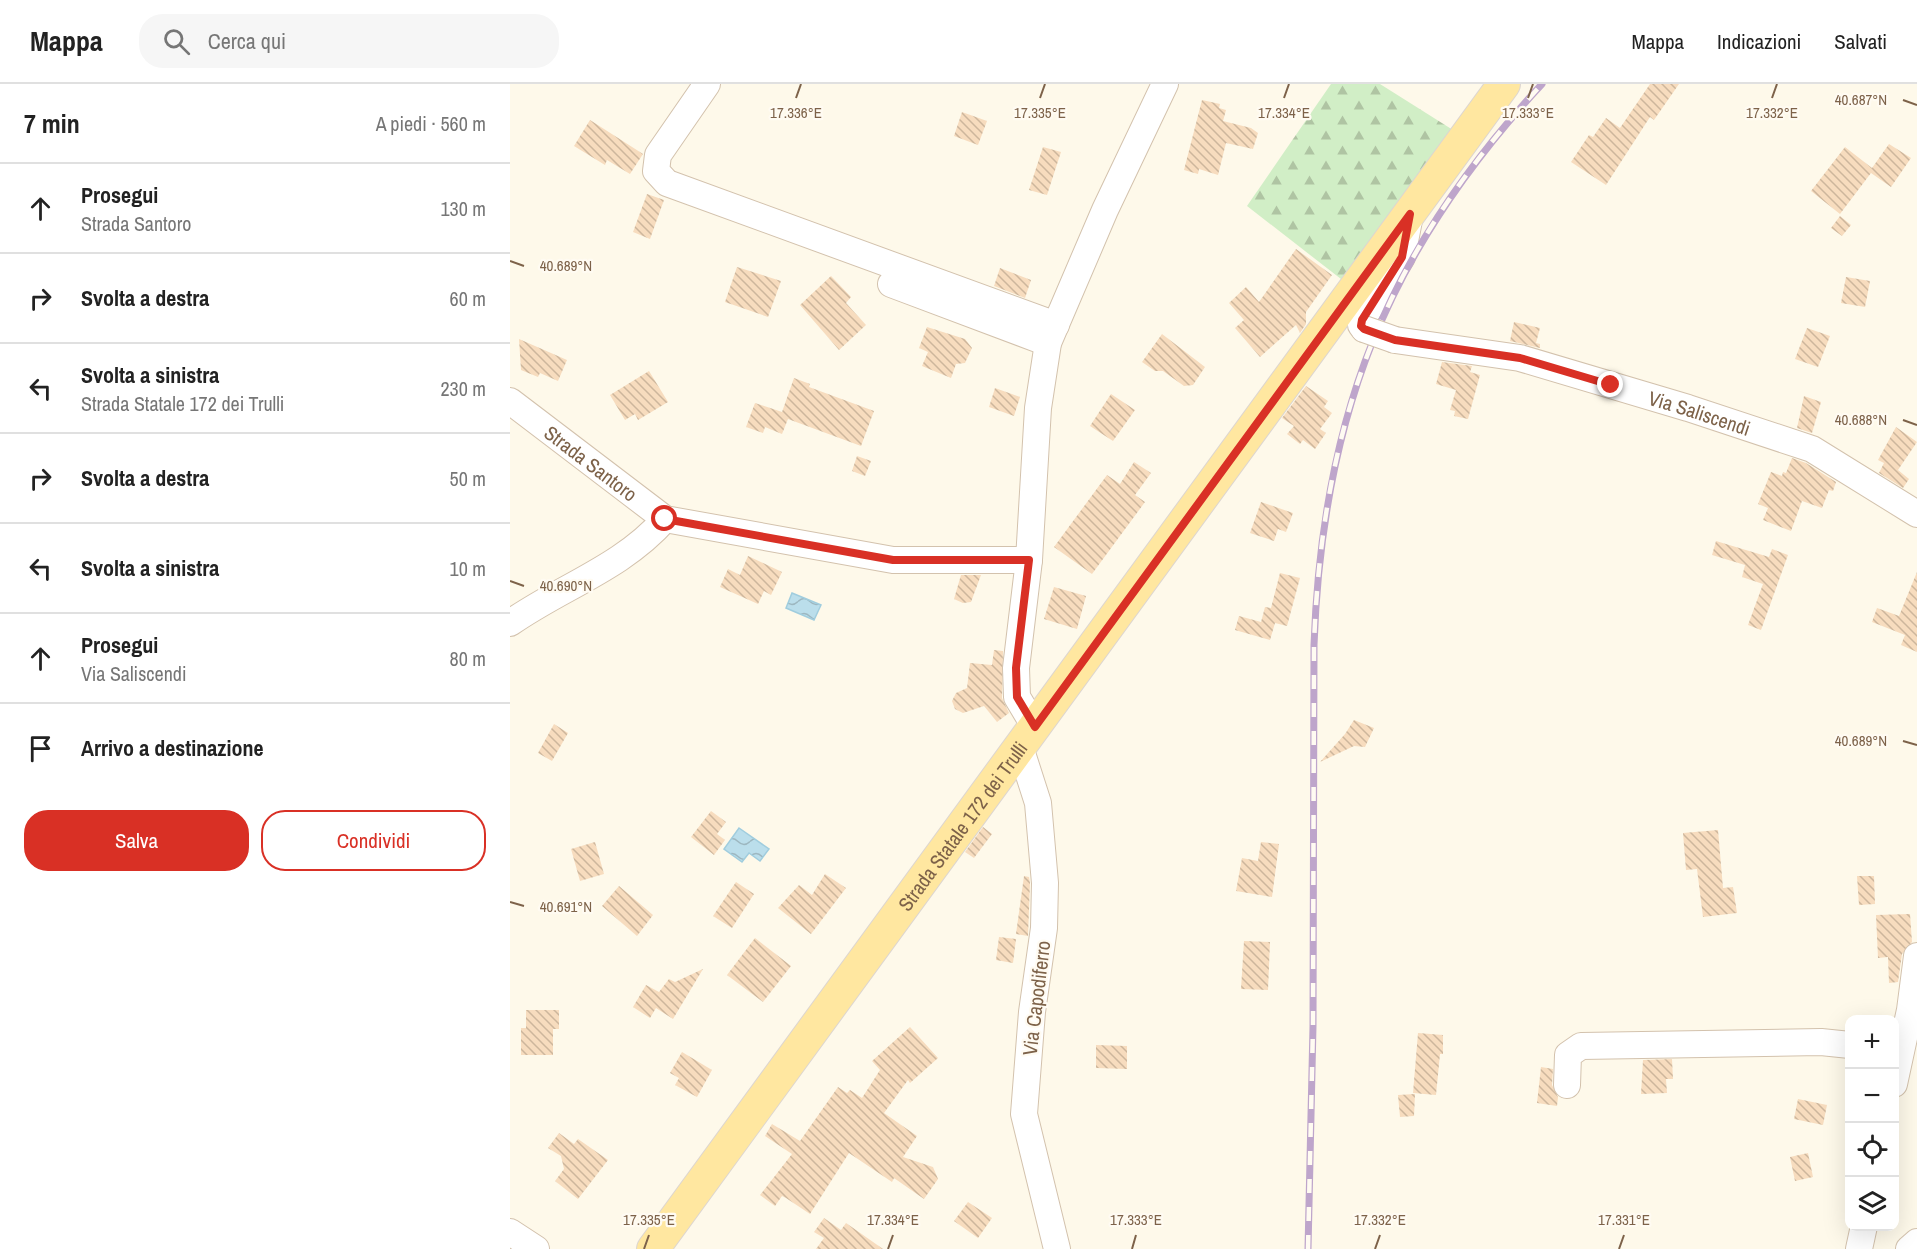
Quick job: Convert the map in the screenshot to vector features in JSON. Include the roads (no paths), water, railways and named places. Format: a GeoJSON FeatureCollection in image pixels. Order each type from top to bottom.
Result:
{"type":"FeatureCollection","features":[{"type":"Feature","properties":{"kind":"main road","name":"Strada Statale 172 dei Trulli"},"geometry":{"type":"LineString","coordinates":[[653,1249],[1504,84]]}},
{"type":"Feature","properties":{"kind":"street"},"geometry":{"type":"LineString","coordinates":[[707,84],[658,155],[656,171],[667,183],[1052,334]]}},
{"type":"Feature","properties":{"kind":"street","name":"Via Capodiferro"},"geometry":{"type":"LineString","coordinates":[[1057,1249],[1024,1114],[1032,1012],[1044,928],[1045,884],[1038,803],[1028,737],[1017,697],[1016,668],[1029,560],[1033,467],[1052,334],[1105,210],[1165,84]]}},
{"type":"Feature","properties":{"kind":"street"},"geometry":{"type":"LineString","coordinates":[[657,196],[1052,334]]}},
{"type":"Feature","properties":{"kind":"street","name":"Via Saliscendi"},"geometry":{"type":"LineString","coordinates":[[1410,214],[1402,257],[1362,320],[1361,326],[1364,329],[1395,340],[1520,358],[1688,408],[1801,445],[1812,449],[1917,514]]}},
{"type":"Feature","properties":{"kind":"street","name":"Strada Santoro"},"geometry":{"type":"LineString","coordinates":[[510,401],[665,519],[893,560],[1029,560]]}},
{"type":"Feature","properties":{"kind":"street"},"geometry":{"type":"LineString","coordinates":[[510,623],[601,572],[652,534],[665,519]]}},
{"type":"Feature","properties":{"kind":"street"},"geometry":{"type":"LineString","coordinates":[[1899,1051],[1910,1010],[1917,956]]}},
{"type":"Feature","properties":{"kind":"street"},"geometry":{"type":"LineString","coordinates":[[1567,1085],[1568,1055],[1581,1046],[1821,1042],[1845,1044]]}},
{"type":"Feature","properties":{"kind":"street"},"geometry":{"type":"LineString","coordinates":[[1859,1249],[1863,1231]]}},
{"type":"Feature","properties":{"kind":"street"},"geometry":{"type":"LineString","coordinates":[[510,1232],[536,1249]]}},
{"type":"Feature","properties":{"kind":"street"},"geometry":{"type":"LineString","coordinates":[[1909,1249],[1917,1242]]}},
{"type":"Feature","properties":{"kind":"water"},"geometry":{"type":"Polygon","coordinates":[[[792,593],[821,605],[814,620],[786,608],[792,593]]]}},
{"type":"Feature","properties":{"kind":"water"},"geometry":{"type":"Polygon","coordinates":[[[739,828],[769,849],[760,861],[749,853],[742,862],[724,849],[739,828]]]}},
{"type":"Feature","properties":{"kind":"railway"},"geometry":{"type":"LineString","coordinates":[[1308,1249],[1313,1026],[1314,645],[1320,562],[1331,485],[1349,412],[1372,342],[1403,275],[1442,210],[1488,147],[1542,84]]}}]}
